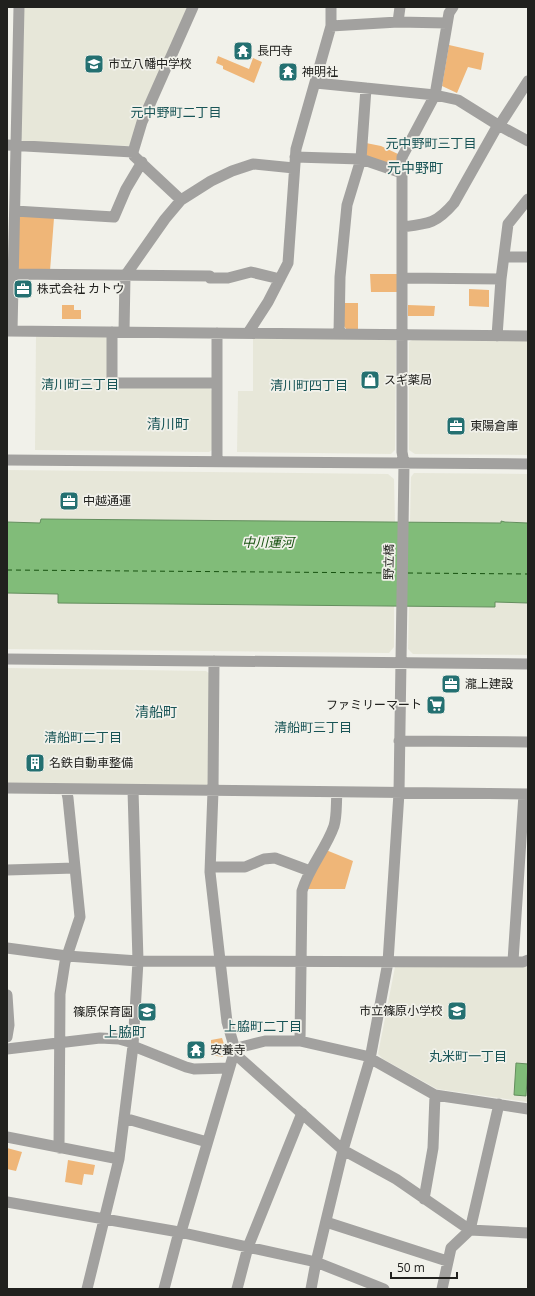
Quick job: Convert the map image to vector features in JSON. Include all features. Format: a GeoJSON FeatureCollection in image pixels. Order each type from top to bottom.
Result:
{"type":"FeatureCollection","features":[{"type":"Feature","properties":{"kind":"street"},"geometry":{"type":"LineString","coordinates":[[20,7],[12,145],[14,210],[13,274],[9,331],[528,336]]}},
{"type":"Feature","properties":{"kind":"street"},"geometry":{"type":"LineString","coordinates":[[181,200],[134,156],[133,152],[142,122],[194,7]]}},
{"type":"Feature","properties":{"kind":"street"},"geometry":{"type":"LineString","coordinates":[[248,333],[268,302],[288,264],[295,162],[331,26],[331,7]]}},
{"type":"Feature","properties":{"kind":"street"},"geometry":{"type":"LineString","coordinates":[[398,22],[400,7]]}},
{"type":"Feature","properties":{"kind":"street","name":"野立橋"},"geometry":{"type":"LineString","coordinates":[[311,1289],[343,1150],[370,1059],[388,962],[399,793],[404,463],[402,452],[402,157],[435,95],[449,13],[453,7]]}},
{"type":"Feature","properties":{"kind":"street"},"geometry":{"type":"LineString","coordinates":[[331,26],[398,22],[447,23]]}},
{"type":"Feature","properties":{"kind":"street"},"geometry":{"type":"LineString","coordinates":[[402,227],[431,223],[448,210],[454,203],[498,125],[528,81]]}},
{"type":"Feature","properties":{"kind":"street"},"geometry":{"type":"LineString","coordinates":[[316,83],[435,95],[458,100],[498,125],[528,141]]}},
{"type":"Feature","properties":{"kind":"street"},"geometry":{"type":"LineString","coordinates":[[339,334],[340,277],[347,205],[361,159],[366,88]]}},
{"type":"Feature","properties":{"kind":"street"},"geometry":{"type":"LineString","coordinates":[[12,145],[133,152]]}},
{"type":"Feature","properties":{"kind":"street"},"geometry":{"type":"LineString","coordinates":[[124,332],[125,276],[164,219],[181,200],[211,181],[232,171],[254,164],[361,159],[402,173]]}},
{"type":"Feature","properties":{"kind":"street"},"geometry":{"type":"LineString","coordinates":[[14,210],[114,217],[126,189],[142,162]]}},
{"type":"Feature","properties":{"kind":"street"},"geometry":{"type":"LineString","coordinates":[[498,336],[500,279],[508,224],[528,199]]}},
{"type":"Feature","properties":{"kind":"street"},"geometry":{"type":"LineString","coordinates":[[504,257],[528,257]]}},
{"type":"Feature","properties":{"kind":"street"},"geometry":{"type":"LineString","coordinates":[[13,274],[228,278],[251,272],[280,279]]}},
{"type":"Feature","properties":{"kind":"street"},"geometry":{"type":"LineString","coordinates":[[402,278],[500,279]]}},
{"type":"Feature","properties":{"kind":"street"},"geometry":{"type":"LineString","coordinates":[[112,332],[112,383],[217,383]]}},
{"type":"Feature","properties":{"kind":"street"},"geometry":{"type":"LineString","coordinates":[[217,333],[217,461]]}},
{"type":"Feature","properties":{"kind":"street"},"geometry":{"type":"LineString","coordinates":[[7,460],[528,464]]}},
{"type":"Feature","properties":{"kind":"street"},"geometry":{"type":"LineString","coordinates":[[7,660],[528,664]]}},
{"type":"Feature","properties":{"kind":"street"},"geometry":{"type":"LineString","coordinates":[[164,1289],[234,1053],[234,1046],[227,1022],[219,961],[211,868],[214,661]]}},
{"type":"Feature","properties":{"kind":"street"},"geometry":{"type":"LineString","coordinates":[[399,741],[528,742]]}},
{"type":"Feature","properties":{"kind":"street"},"geometry":{"type":"LineString","coordinates":[[7,788],[526,794],[513,961]]}},
{"type":"Feature","properties":{"kind":"street"},"geometry":{"type":"LineString","coordinates":[[59,1148],[60,994],[67,956],[80,917],[66,789]]}},
{"type":"Feature","properties":{"kind":"street"},"geometry":{"type":"LineString","coordinates":[[87,1289],[119,1160],[133,1045],[138,961],[133,790]]}},
{"type":"Feature","properties":{"kind":"street"},"geometry":{"type":"LineString","coordinates":[[300,1041],[302,891],[310,871],[336,819],[337,792]]}},
{"type":"Feature","properties":{"kind":"street"},"geometry":{"type":"LineString","coordinates":[[211,868],[240,868],[264,859],[275,858],[310,871]]}},
{"type":"Feature","properties":{"kind":"street"},"geometry":{"type":"LineString","coordinates":[[7,870],[75,868]]}},
{"type":"Feature","properties":{"kind":"street"},"geometry":{"type":"LineString","coordinates":[[7,948],[67,956],[138,961],[523,962],[528,960]]}},
{"type":"Feature","properties":{"kind":"street"},"geometry":{"type":"LineString","coordinates":[[7,995],[9,1025],[7,1037]]}},
{"type":"Feature","properties":{"kind":"street"},"geometry":{"type":"LineString","coordinates":[[7,1049],[60,1044],[100,1038],[119,1039],[186,1067],[194,1069],[229,1068]]}},
{"type":"Feature","properties":{"kind":"street"},"geometry":{"type":"LineString","coordinates":[[234,1053],[241,1047],[265,1042],[300,1041],[370,1059],[435,1095],[528,1108]]}},
{"type":"Feature","properties":{"kind":"street"},"geometry":{"type":"LineString","coordinates":[[234,1053],[343,1150],[396,1180],[470,1230],[528,1233]]}},
{"type":"Feature","properties":{"kind":"street"},"geometry":{"type":"LineString","coordinates":[[424,1199],[432,1148],[435,1095]]}},
{"type":"Feature","properties":{"kind":"street"},"geometry":{"type":"LineString","coordinates":[[442,1289],[451,1248],[470,1230],[499,1104]]}},
{"type":"Feature","properties":{"kind":"street"},"geometry":{"type":"LineString","coordinates":[[237,1289],[248,1247],[302,1113]]}},
{"type":"Feature","properties":{"kind":"street"},"geometry":{"type":"LineString","coordinates":[[124,1118],[207,1142]]}},
{"type":"Feature","properties":{"kind":"street"},"geometry":{"type":"LineString","coordinates":[[7,1137],[119,1160]]}},
{"type":"Feature","properties":{"kind":"street"},"geometry":{"type":"LineString","coordinates":[[7,1202],[180,1232],[316,1262],[384,1289]]}},
{"type":"Feature","properties":{"kind":"street"},"geometry":{"type":"LineString","coordinates":[[326,1222],[447,1261]]}},
{"type":"Feature","properties":{"kind":"shaded area","name":"市立八幡中学校"},"geometry":{"type":"Polygon","coordinates":[[[24,7],[190,7],[129,146],[23,142],[21,138],[24,7]]]}},
{"type":"Feature","properties":{"kind":"shaded area"},"geometry":{"type":"Polygon","coordinates":[[[449,45],[484,53],[481,70],[468,67],[457,93],[442,86],[449,45]]]}},
{"type":"Feature","properties":{"kind":"shaded area"},"geometry":{"type":"Polygon","coordinates":[[[218,56],[249,69],[253,58],[262,62],[254,83],[223,69],[223,66],[216,63],[218,56]]]}},
{"type":"Feature","properties":{"kind":"shaded area"},"geometry":{"type":"Polygon","coordinates":[[[366,143],[381,146],[398,154],[397,165],[394,167],[365,155],[366,143]]]}},
{"type":"Feature","properties":{"kind":"shaded area"},"geometry":{"type":"Polygon","coordinates":[[[21,215],[54,218],[50,271],[20,271],[18,268],[19,218],[21,215]]]}},
{"type":"Feature","properties":{"kind":"shaded area"},"geometry":{"type":"Polygon","coordinates":[[[370,274],[398,274],[398,292],[371,292],[370,274]]]}},
{"type":"Feature","properties":{"kind":"shaded area"},"geometry":{"type":"Polygon","coordinates":[[[469,289],[489,290],[489,307],[469,306],[469,289]]]}},
{"type":"Feature","properties":{"kind":"shaded area"},"geometry":{"type":"Polygon","coordinates":[[[344,303],[358,303],[358,330],[347,330],[343,325],[344,303]]]}},
{"type":"Feature","properties":{"kind":"shaded area"},"geometry":{"type":"Polygon","coordinates":[[[62,305],[74,305],[74,310],[81,310],[81,319],[62,319],[62,305]]]}},
{"type":"Feature","properties":{"kind":"shaded area"},"geometry":{"type":"Polygon","coordinates":[[[408,305],[435,306],[434,316],[408,316],[408,305]]]}},
{"type":"Feature","properties":{"kind":"shaded area"},"geometry":{"type":"Polygon","coordinates":[[[36,336],[107,336],[108,386],[209,387],[212,391],[212,450],[209,452],[35,450],[36,336]]]}},
{"type":"Feature","properties":{"kind":"shaded area"},"geometry":{"type":"Polygon","coordinates":[[[253,337],[394,339],[396,341],[395,450],[391,454],[237,452],[238,391],[253,391],[253,337]]]}},
{"type":"Feature","properties":{"kind":"shaded area"},"geometry":{"type":"Polygon","coordinates":[[[412,340],[528,341],[528,455],[415,454],[409,450],[409,342],[412,340]]]}},
{"type":"Feature","properties":{"kind":"shaded area"},"geometry":{"type":"Polygon","coordinates":[[[7,470],[388,474],[394,479],[395,522],[41,519],[40,523],[7,522],[7,470]]]}},
{"type":"Feature","properties":{"kind":"shaded area"},"geometry":{"type":"Polygon","coordinates":[[[414,473],[528,474],[528,523],[501,521],[501,523],[410,522],[411,477],[414,473]]]}},
{"type":"Feature","properties":{"kind":"shaded area"},"geometry":{"type":"Polygon","coordinates":[[[7,593],[59,594],[59,603],[394,606],[394,647],[389,653],[7,649],[7,593]]]}},
{"type":"Feature","properties":{"kind":"shaded area"},"geometry":{"type":"Polygon","coordinates":[[[495,602],[528,603],[528,655],[413,654],[408,649],[409,605],[494,607],[495,602]]]}},
{"type":"Feature","properties":{"kind":"shaded area"},"geometry":{"type":"Polygon","coordinates":[[[7,668],[206,671],[210,674],[209,784],[205,786],[7,784],[7,668]]]}},
{"type":"Feature","properties":{"kind":"shaded area"},"geometry":{"type":"Polygon","coordinates":[[[326,850],[353,861],[345,889],[307,889],[326,850]]]}},
{"type":"Feature","properties":{"kind":"shaded area","name":"市立篠原小学校"},"geometry":{"type":"Polygon","coordinates":[[[395,967],[528,967],[528,1102],[437,1089],[383,1059],[378,1054],[395,967]]]}},
{"type":"Feature","properties":{"kind":"shaded area"},"geometry":{"type":"Polygon","coordinates":[[[222,1038],[226,1050],[223,1057],[211,1055],[211,1040],[222,1038]]]}},
{"type":"Feature","properties":{"kind":"shaded area"},"geometry":{"type":"Polygon","coordinates":[[[7,1148],[22,1152],[16,1171],[7,1169],[7,1148]]]}},
{"type":"Feature","properties":{"kind":"shaded area"},"geometry":{"type":"Polygon","coordinates":[[[68,1160],[95,1165],[93,1175],[84,1174],[82,1185],[65,1182],[68,1160]]]}},
{"type":"Feature","properties":{"kind":"water","name":"中川運河"},"geometry":{"type":"Polygon","coordinates":[[[41,519],[501,523],[501,521],[528,523],[528,603],[495,602],[495,607],[58,603],[58,594],[7,593],[7,522],[40,523],[41,519]]]}},
{"type":"Feature","properties":{"kind":"water"},"geometry":{"type":"Polygon","coordinates":[[[516,1063],[528,1064],[526,1096],[514,1095],[516,1063]]]}},
{"type":"Feature","properties":{"kind":"ferry route"},"geometry":{"type":"LineString","coordinates":[[7,570],[396,573]]}},
{"type":"Feature","properties":{"kind":"ferry route"},"geometry":{"type":"LineString","coordinates":[[408,573],[528,574]]}},
{"type":"Feature","properties":{"kind":"place","name":"長円寺"},"geometry":{"type":"Point","coordinates":[243,51]}},
{"type":"Feature","properties":{"kind":"place","name":"市立八幡中学校"},"geometry":{"type":"Point","coordinates":[94,64]}},
{"type":"Feature","properties":{"kind":"place","name":"神明社"},"geometry":{"type":"Point","coordinates":[288,72]}},
{"type":"Feature","properties":{"kind":"place","name":"株式会社 カトウ"},"geometry":{"type":"Point","coordinates":[23,289]}},
{"type":"Feature","properties":{"kind":"place","name":"スギ薬局"},"geometry":{"type":"Point","coordinates":[370,380]}},
{"type":"Feature","properties":{"kind":"place","name":"東陽倉庫"},"geometry":{"type":"Point","coordinates":[456,426]}},
{"type":"Feature","properties":{"kind":"place","name":"中越通運"},"geometry":{"type":"Point","coordinates":[69,501]}},
{"type":"Feature","properties":{"kind":"place","name":"瀧上建設"},"geometry":{"type":"Point","coordinates":[451,684]}},
{"type":"Feature","properties":{"kind":"place","name":"ファミリーマート"},"geometry":{"type":"Point","coordinates":[436,705]}},
{"type":"Feature","properties":{"kind":"place","name":"名鉄自動車整備"},"geometry":{"type":"Point","coordinates":[35,763]}},
{"type":"Feature","properties":{"kind":"place","name":"市立篠原小学校"},"geometry":{"type":"Point","coordinates":[457,1011]}},
{"type":"Feature","properties":{"kind":"place","name":"篠原保育園"},"geometry":{"type":"Point","coordinates":[147,1012]}},
{"type":"Feature","properties":{"kind":"place","name":"安養寺"},"geometry":{"type":"Point","coordinates":[196,1050]}},
{"type":"Feature","properties":{"kind":"district","name":"元中野町二丁目"},"geometry":{"type":"Point","coordinates":[176,112]}},
{"type":"Feature","properties":{"kind":"district","name":"元中野町三丁目"},"geometry":{"type":"Point","coordinates":[431,143]}},
{"type":"Feature","properties":{"kind":"district","name":"元中野町"},"geometry":{"type":"Point","coordinates":[415,168]}},
{"type":"Feature","properties":{"kind":"district","name":"清川町三丁目"},"geometry":{"type":"Point","coordinates":[80,384]}},
{"type":"Feature","properties":{"kind":"district","name":"清川町四丁目"},"geometry":{"type":"Point","coordinates":[309,385]}},
{"type":"Feature","properties":{"kind":"district","name":"清川町"},"geometry":{"type":"Point","coordinates":[168,424]}},
{"type":"Feature","properties":{"kind":"district","name":"清船町"},"geometry":{"type":"Point","coordinates":[156,712]}},
{"type":"Feature","properties":{"kind":"district","name":"清船町三丁目"},"geometry":{"type":"Point","coordinates":[313,727]}},
{"type":"Feature","properties":{"kind":"district","name":"清船町二丁目"},"geometry":{"type":"Point","coordinates":[83,737]}},
{"type":"Feature","properties":{"kind":"district","name":"上脇町二丁目"},"geometry":{"type":"Point","coordinates":[263,1026]}},
{"type":"Feature","properties":{"kind":"district","name":"上脇町"},"geometry":{"type":"Point","coordinates":[125,1032]}},
{"type":"Feature","properties":{"kind":"district","name":"丸米町一丁目"},"geometry":{"type":"Point","coordinates":[468,1056]}}]}
